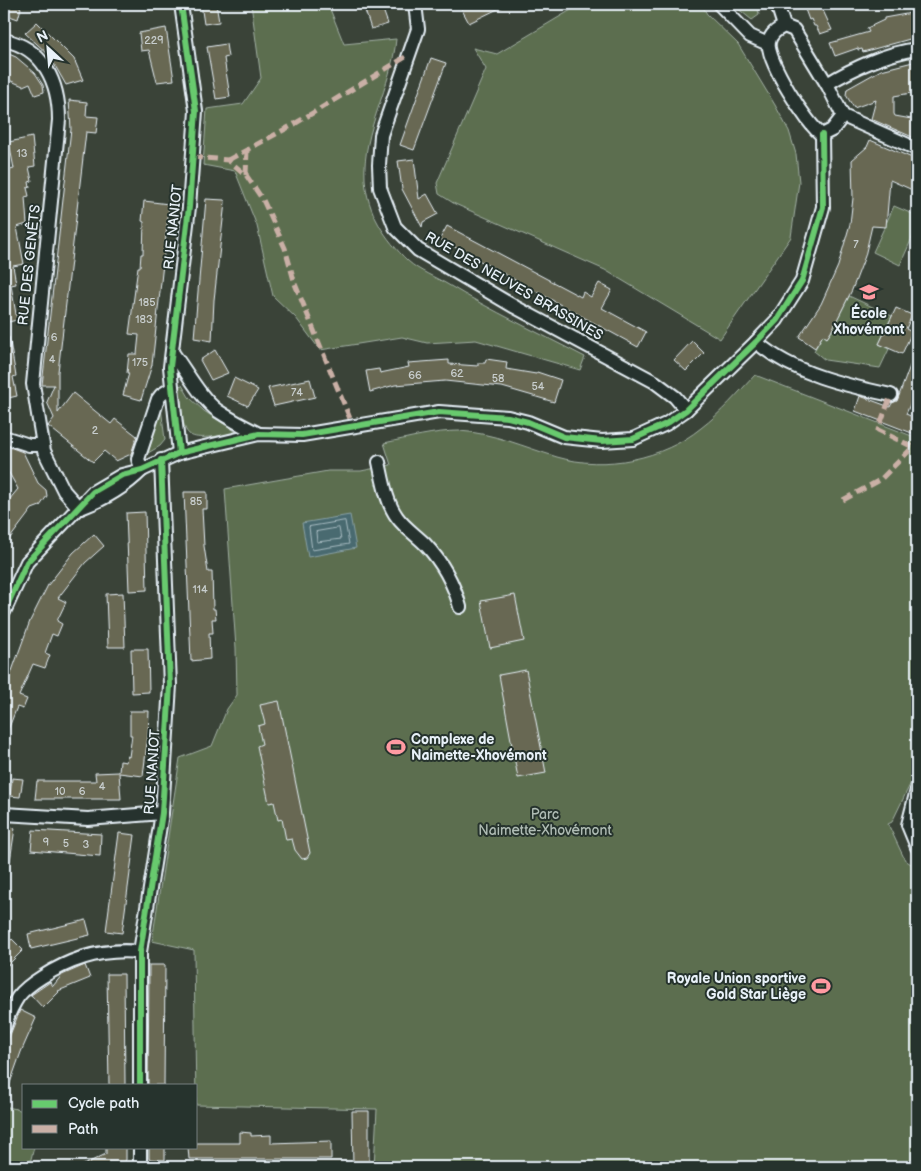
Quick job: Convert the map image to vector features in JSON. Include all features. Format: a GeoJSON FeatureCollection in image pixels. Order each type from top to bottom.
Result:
{"type":"FeatureCollection","features":[{"type":"Feature","properties":{"kind":"street","name":"RUE NANIOT"},"geometry":{"type":"LineString","coordinates":[[179,453],[170,367],[189,207],[196,111],[181,4]]}},
{"type":"Feature","properties":{"kind":"street"},"geometry":{"type":"LineString","coordinates":[[720,4],[750,36],[768,44]]}},
{"type":"Feature","properties":{"kind":"street"},"geometry":{"type":"LineString","coordinates":[[777,4],[784,26]]}},
{"type":"Feature","properties":{"kind":"street","name":"RUE DES NEUVES BRASSINES"},"geometry":{"type":"LineString","coordinates":[[419,5],[418,29],[381,135],[380,188],[395,227],[418,250],[515,307],[655,382],[675,396],[686,410]]}},
{"type":"Feature","properties":{"kind":"street"},"geometry":{"type":"LineString","coordinates":[[784,26],[772,34],[768,44],[772,59],[806,119],[822,135]]}},
{"type":"Feature","properties":{"kind":"street"},"geometry":{"type":"LineString","coordinates":[[784,26],[794,30],[827,84],[842,116],[917,149]]}},
{"type":"Feature","properties":{"kind":"street","name":"RUE DES GENÊTS"},"geometry":{"type":"LineString","coordinates":[[4,40],[23,48],[42,63],[51,76],[59,99],[59,120],[33,384],[42,445],[58,482],[79,508]]}},
{"type":"Feature","properties":{"kind":"street"},"geometry":{"type":"LineString","coordinates":[[827,84],[845,73],[886,57],[917,49]]}},
{"type":"Feature","properties":{"kind":"street"},"geometry":{"type":"LineString","coordinates":[[822,135],[832,130],[842,116]]}},
{"type":"Feature","properties":{"kind":"street"},"geometry":{"type":"LineString","coordinates":[[4,612],[27,562],[93,492],[122,475],[142,470],[179,453],[259,434],[302,435],[439,412],[508,417],[528,422],[564,437],[602,441],[633,439],[666,424],[686,410],[777,320],[802,281],[823,207],[822,135]]}},
{"type":"Feature","properties":{"kind":"street"},"geometry":{"type":"LineString","coordinates":[[756,342],[770,354],[794,367],[842,383],[891,395]]}},
{"type":"Feature","properties":{"kind":"street"},"geometry":{"type":"LineString","coordinates":[[172,352],[197,388],[216,410],[259,434]]}},
{"type":"Feature","properties":{"kind":"street"},"geometry":{"type":"LineString","coordinates":[[142,470],[138,459],[158,399],[160,395],[172,388]]}},
{"type":"Feature","properties":{"kind":"street"},"geometry":{"type":"LineString","coordinates":[[4,438],[29,446],[42,445]]}},
{"type":"Feature","properties":{"kind":"street","name":"RUE NANIOT"},"geometry":{"type":"LineString","coordinates":[[140,1084],[140,952],[162,813],[170,685],[161,460]]}},
{"type":"Feature","properties":{"kind":"street"},"geometry":{"type":"LineString","coordinates":[[379,462],[387,496],[396,516],[426,546],[444,570],[456,592],[460,607]]}},
{"type":"Feature","properties":{"kind":"street"},"geometry":{"type":"LineString","coordinates":[[917,790],[908,824],[917,847]]}},
{"type":"Feature","properties":{"kind":"street"},"geometry":{"type":"LineString","coordinates":[[4,814],[88,820],[162,813]]}},
{"type":"Feature","properties":{"kind":"street"},"geometry":{"type":"LineString","coordinates":[[4,1028],[19,996],[34,982],[56,968],[100,952],[120,950],[140,952]]}},
{"type":"Feature","properties":{"kind":"street"},"geometry":{"type":"LineString","coordinates":[[140,1148],[140,1167]]}},
{"type":"Feature","properties":{"kind":"green space"},"geometry":{"type":"Polygon","coordinates":[[[251,4],[328,4],[344,44],[396,39],[389,74],[372,126],[365,161],[366,191],[373,214],[392,244],[417,268],[498,313],[585,357],[580,370],[476,340],[427,343],[402,337],[320,350],[296,318],[273,296],[257,226],[235,171],[203,165],[207,109],[243,104],[261,78],[251,4]]]}},
{"type":"Feature","properties":{"kind":"green space"},"geometry":{"type":"Polygon","coordinates":[[[581,4],[701,4],[707,14],[738,44],[789,131],[796,154],[799,182],[791,237],[720,339],[605,270],[455,204],[439,194],[437,183],[486,69],[473,48],[497,54],[581,4]]]}},
{"type":"Feature","properties":{"kind":"green space"},"geometry":{"type":"Polygon","coordinates":[[[732,4],[757,4],[759,15],[752,20],[732,4]]]}},
{"type":"Feature","properties":{"kind":"green space"},"geometry":{"type":"Polygon","coordinates":[[[894,206],[917,216],[917,227],[900,265],[873,252],[894,206]]]}},
{"type":"Feature","properties":{"kind":"green space"},"geometry":{"type":"Polygon","coordinates":[[[849,296],[892,316],[879,344],[889,349],[880,368],[825,360],[814,351],[823,335],[827,338],[833,330],[829,326],[839,316],[849,296]]]}},
{"type":"Feature","properties":{"kind":"green space","name":"Parc Naimette-Xhovémont"},"geometry":{"type":"Polygon","coordinates":[[[755,375],[917,438],[917,770],[892,822],[888,824],[905,860],[917,868],[917,1167],[374,1167],[377,1109],[198,1105],[198,1084],[196,1084],[194,950],[152,941],[180,758],[212,746],[227,709],[237,695],[236,648],[225,489],[328,471],[361,471],[391,465],[384,443],[450,431],[484,434],[575,461],[594,463],[633,459],[669,448],[686,439],[729,403],[755,375]]]}},
{"type":"Feature","properties":{"kind":"green space"},"geometry":{"type":"Polygon","coordinates":[[[182,385],[189,397],[204,411],[238,433],[205,437],[195,437],[189,434],[185,428],[183,418],[179,386],[182,385]]]}},
{"type":"Feature","properties":{"kind":"green space"},"geometry":{"type":"Polygon","coordinates":[[[161,407],[165,440],[160,446],[148,453],[161,407]]]}},
{"type":"Feature","properties":{"kind":"green space"},"geometry":{"type":"Polygon","coordinates":[[[4,1106],[22,1110],[22,1148],[34,1148],[30,1163],[50,1167],[4,1167],[4,1106]]]}},
{"type":"Feature","properties":{"kind":"water"},"geometry":{"type":"Polygon","coordinates":[[[350,515],[356,548],[308,557],[302,523],[350,515]]]}},
{"type":"Feature","properties":{"kind":"building"},"geometry":{"type":"Polygon","coordinates":[[[4,4],[16,4],[21,8],[18,19],[4,14],[4,4]]]}},
{"type":"Feature","properties":{"kind":"building"},"geometry":{"type":"Polygon","coordinates":[[[201,4],[216,4],[219,22],[204,24],[201,4]]]}},
{"type":"Feature","properties":{"kind":"building"},"geometry":{"type":"Polygon","coordinates":[[[363,4],[381,4],[388,24],[371,29],[363,4]]]}},
{"type":"Feature","properties":{"kind":"building"},"geometry":{"type":"Polygon","coordinates":[[[470,4],[508,4],[469,23],[461,8],[470,4]]]}},
{"type":"Feature","properties":{"kind":"building"},"geometry":{"type":"Polygon","coordinates":[[[803,4],[820,4],[832,30],[820,34],[811,19],[809,20],[803,4]]]}},
{"type":"Feature","properties":{"kind":"building"},"geometry":{"type":"Polygon","coordinates":[[[917,12],[917,37],[863,52],[862,49],[858,50],[858,48],[835,56],[830,43],[869,32],[867,28],[884,20],[884,18],[917,12]]]}},
{"type":"Feature","properties":{"kind":"building"},"geometry":{"type":"Polygon","coordinates":[[[37,22],[74,59],[83,80],[66,85],[49,55],[25,33],[37,22]]]}},
{"type":"Feature","properties":{"kind":"building"},"geometry":{"type":"Polygon","coordinates":[[[166,28],[174,80],[157,82],[149,50],[141,51],[139,33],[166,28]]]}},
{"type":"Feature","properties":{"kind":"building"},"geometry":{"type":"Polygon","coordinates":[[[226,44],[228,57],[224,58],[230,97],[216,99],[207,47],[226,44]]]}},
{"type":"Feature","properties":{"kind":"building"},"geometry":{"type":"Polygon","coordinates":[[[4,52],[16,57],[35,73],[43,85],[44,92],[35,95],[30,83],[23,86],[4,78],[4,52]]]}},
{"type":"Feature","properties":{"kind":"building"},"geometry":{"type":"Polygon","coordinates":[[[431,58],[446,63],[414,150],[400,145],[431,58]]]}},
{"type":"Feature","properties":{"kind":"building"},"geometry":{"type":"Polygon","coordinates":[[[917,61],[917,92],[894,96],[894,114],[895,116],[917,120],[917,139],[871,119],[876,100],[854,108],[846,95],[847,89],[881,70],[917,61]]]}},
{"type":"Feature","properties":{"kind":"building"},"geometry":{"type":"Polygon","coordinates":[[[69,100],[87,102],[86,116],[98,117],[96,133],[86,132],[58,372],[58,413],[73,393],[111,424],[115,419],[137,436],[131,454],[116,461],[104,451],[93,462],[48,426],[54,418],[47,402],[54,385],[42,385],[71,129],[69,100]]]}},
{"type":"Feature","properties":{"kind":"building"},"geometry":{"type":"Polygon","coordinates":[[[32,137],[35,166],[29,167],[32,181],[29,182],[30,187],[27,188],[29,196],[25,197],[27,224],[17,227],[24,264],[13,266],[16,284],[11,285],[17,320],[4,323],[4,185],[8,185],[5,171],[14,169],[9,142],[32,137]]]}},
{"type":"Feature","properties":{"kind":"building"},"geometry":{"type":"Polygon","coordinates":[[[870,140],[917,160],[917,192],[890,180],[886,227],[872,226],[865,256],[852,290],[831,332],[827,338],[823,335],[815,348],[799,337],[821,304],[838,266],[850,224],[853,198],[852,160],[867,147],[870,140]]]}},
{"type":"Feature","properties":{"kind":"building"},"geometry":{"type":"Polygon","coordinates":[[[414,159],[419,199],[427,194],[438,214],[423,222],[422,227],[402,189],[398,161],[414,159]]]}},
{"type":"Feature","properties":{"kind":"building"},"geometry":{"type":"Polygon","coordinates":[[[206,199],[224,200],[225,202],[214,300],[212,341],[194,338],[206,199]]]}},
{"type":"Feature","properties":{"kind":"building"},"geometry":{"type":"Polygon","coordinates":[[[144,201],[169,204],[169,208],[152,365],[141,400],[123,395],[129,373],[127,373],[129,354],[137,354],[139,335],[129,334],[138,267],[140,267],[141,254],[143,254],[144,222],[142,221],[144,201]]]}},
{"type":"Feature","properties":{"kind":"building"},"geometry":{"type":"Polygon","coordinates":[[[447,226],[581,297],[583,292],[591,297],[599,283],[612,290],[602,308],[646,332],[638,347],[440,239],[447,226]]]}},
{"type":"Feature","properties":{"kind":"building"},"geometry":{"type":"Polygon","coordinates":[[[896,308],[912,315],[906,329],[912,332],[902,354],[879,344],[896,308]]]}},
{"type":"Feature","properties":{"kind":"building"},"geometry":{"type":"Polygon","coordinates":[[[9,337],[16,376],[13,377],[17,396],[4,399],[4,338],[9,337]]]}},
{"type":"Feature","properties":{"kind":"building"},"geometry":{"type":"Polygon","coordinates":[[[692,341],[704,353],[686,371],[674,360],[692,341]]]}},
{"type":"Feature","properties":{"kind":"building"},"geometry":{"type":"Polygon","coordinates":[[[917,347],[917,387],[906,414],[917,419],[917,435],[855,411],[860,396],[890,407],[892,403],[897,401],[917,347]]]}},
{"type":"Feature","properties":{"kind":"building"},"geometry":{"type":"Polygon","coordinates":[[[215,350],[228,373],[211,380],[200,360],[215,350]]]}},
{"type":"Feature","properties":{"kind":"building"},"geometry":{"type":"Polygon","coordinates":[[[486,359],[507,362],[506,369],[536,374],[537,372],[561,380],[554,402],[502,387],[445,381],[395,385],[370,392],[366,371],[379,369],[380,373],[409,367],[408,363],[449,360],[449,364],[478,366],[478,363],[485,363],[486,359]]]}},
{"type":"Feature","properties":{"kind":"building"},"geometry":{"type":"Polygon","coordinates":[[[234,378],[258,390],[248,406],[227,396],[234,378]]]}},
{"type":"Feature","properties":{"kind":"building"},"geometry":{"type":"Polygon","coordinates":[[[310,379],[315,397],[274,406],[268,388],[310,379]]]}},
{"type":"Feature","properties":{"kind":"building"},"geometry":{"type":"Polygon","coordinates":[[[4,445],[23,452],[38,483],[46,490],[47,496],[40,506],[32,509],[4,546],[4,506],[18,489],[4,464],[4,445]]]}},
{"type":"Feature","properties":{"kind":"building"},"geometry":{"type":"Polygon","coordinates":[[[184,492],[207,492],[207,509],[202,509],[204,546],[208,572],[212,572],[213,609],[215,609],[216,619],[212,619],[213,633],[209,633],[210,659],[191,661],[184,492]]]}},
{"type":"Feature","properties":{"kind":"building"},"geometry":{"type":"Polygon","coordinates":[[[145,512],[147,590],[129,591],[126,513],[145,512]]]}},
{"type":"Feature","properties":{"kind":"building"},"geometry":{"type":"Polygon","coordinates":[[[94,534],[104,546],[85,563],[58,598],[66,602],[57,621],[62,624],[57,636],[52,634],[45,653],[50,655],[45,668],[33,664],[19,696],[27,699],[23,709],[17,707],[4,740],[4,693],[30,621],[48,585],[73,553],[94,534]]]}},
{"type":"Feature","properties":{"kind":"building"},"geometry":{"type":"Polygon","coordinates":[[[123,593],[125,647],[108,647],[106,594],[123,593]]]}},
{"type":"Feature","properties":{"kind":"building"},"geometry":{"type":"Polygon","coordinates":[[[515,595],[524,641],[490,648],[481,601],[515,595]]]}},
{"type":"Feature","properties":{"kind":"building"},"geometry":{"type":"Polygon","coordinates":[[[131,649],[148,649],[149,692],[132,693],[131,649]]]}},
{"type":"Feature","properties":{"kind":"building"},"geometry":{"type":"Polygon","coordinates":[[[526,670],[546,773],[518,778],[499,675],[526,670]]]}},
{"type":"Feature","properties":{"kind":"building"},"geometry":{"type":"Polygon","coordinates":[[[279,701],[310,853],[307,858],[302,859],[295,850],[292,839],[286,840],[282,819],[278,820],[274,802],[269,803],[257,746],[262,744],[258,726],[265,724],[260,705],[279,701]]]}},
{"type":"Feature","properties":{"kind":"building"},"geometry":{"type":"Polygon","coordinates":[[[130,711],[149,711],[148,735],[143,776],[119,773],[121,799],[35,799],[37,781],[96,781],[95,773],[119,772],[120,761],[126,762],[127,756],[129,757],[132,735],[130,735],[130,711]]]}},
{"type":"Feature","properties":{"kind":"building"},"geometry":{"type":"Polygon","coordinates":[[[12,778],[23,779],[20,797],[10,796],[12,778]]]}},
{"type":"Feature","properties":{"kind":"building"},"geometry":{"type":"Polygon","coordinates":[[[4,826],[15,828],[10,861],[4,861],[4,826]]]}},
{"type":"Feature","properties":{"kind":"building"},"geometry":{"type":"Polygon","coordinates":[[[33,830],[101,834],[100,856],[31,850],[33,830]]]}},
{"type":"Feature","properties":{"kind":"building"},"geometry":{"type":"Polygon","coordinates":[[[119,833],[135,835],[122,933],[106,931],[119,833]]]}},
{"type":"Feature","properties":{"kind":"building"},"geometry":{"type":"Polygon","coordinates":[[[86,920],[90,935],[31,949],[28,934],[86,920]]]}},
{"type":"Feature","properties":{"kind":"building"},"geometry":{"type":"Polygon","coordinates":[[[12,939],[23,950],[4,969],[4,947],[12,939]]]}},
{"type":"Feature","properties":{"kind":"building"},"geometry":{"type":"Polygon","coordinates":[[[85,965],[90,978],[58,991],[43,1008],[31,995],[50,982],[53,986],[62,975],[85,965]]]}},
{"type":"Feature","properties":{"kind":"building"},"geometry":{"type":"Polygon","coordinates":[[[149,965],[165,965],[164,1084],[148,1084],[149,965]]]}},
{"type":"Feature","properties":{"kind":"building"},"geometry":{"type":"Polygon","coordinates":[[[107,974],[124,974],[125,1084],[109,1084],[107,974]]]}},
{"type":"Feature","properties":{"kind":"building"},"geometry":{"type":"Polygon","coordinates":[[[20,1010],[36,1018],[21,1052],[4,1100],[4,1050],[20,1010]]]}},
{"type":"Feature","properties":{"kind":"building"},"geometry":{"type":"Polygon","coordinates":[[[352,1111],[369,1111],[369,1167],[353,1167],[352,1111]]]}},
{"type":"Feature","properties":{"kind":"building"},"geometry":{"type":"Polygon","coordinates":[[[240,1132],[251,1133],[251,1136],[271,1135],[271,1143],[331,1141],[331,1159],[189,1159],[188,1148],[198,1148],[198,1143],[240,1143],[240,1132]]]}},
{"type":"Feature","properties":{"kind":"building"},"geometry":{"type":"Polygon","coordinates":[[[106,1148],[126,1148],[126,1160],[123,1164],[108,1167],[79,1167],[106,1154],[106,1148]]]}},
{"type":"Feature","properties":{"kind":"building"},"geometry":{"type":"Polygon","coordinates":[[[149,1148],[165,1148],[165,1160],[149,1159],[149,1148]]]}},
{"type":"Feature","properties":{"kind":"marked path"},"geometry":{"type":"LineString","coordinates":[[228,160],[291,126],[409,55]]}},
{"type":"Feature","properties":{"kind":"marked path"},"geometry":{"type":"LineString","coordinates":[[246,175],[247,150]]}},
{"type":"Feature","properties":{"kind":"marked path"},"geometry":{"type":"LineString","coordinates":[[192,157],[228,160],[246,175],[263,200],[285,248],[295,284],[353,426]]}},
{"type":"Feature","properties":{"kind":"marked path"},"geometry":{"type":"LineString","coordinates":[[843,500],[880,480],[913,447],[878,430],[891,395]]}},
{"type":"Feature","properties":{"kind":"cycle path"},"geometry":{"type":"LineString","coordinates":[[179,453],[170,367],[189,207],[196,111],[181,4]]}},
{"type":"Feature","properties":{"kind":"cycle path"},"geometry":{"type":"LineString","coordinates":[[4,612],[27,562],[93,492],[122,475],[142,470],[179,453],[259,434],[302,435],[439,412],[508,417],[528,422],[564,437],[602,441],[633,439],[666,424],[686,410],[777,320],[802,281],[823,207],[822,135]]}},
{"type":"Feature","properties":{"kind":"cycle path"},"geometry":{"type":"LineString","coordinates":[[140,1084],[140,952],[162,813],[170,685],[161,460]]}},
{"type":"Feature","properties":{"kind":"place","name":"École Xhovémont"},"geometry":{"type":"Point","coordinates":[869,292]}},
{"type":"Feature","properties":{"kind":"place","name":"Complexe de Naimette-Xhovémont"},"geometry":{"type":"Point","coordinates":[396,747]}},
{"type":"Feature","properties":{"kind":"place","name":"Royale Union sportive Gold Star Liège"},"geometry":{"type":"Point","coordinates":[821,986]}}]}
